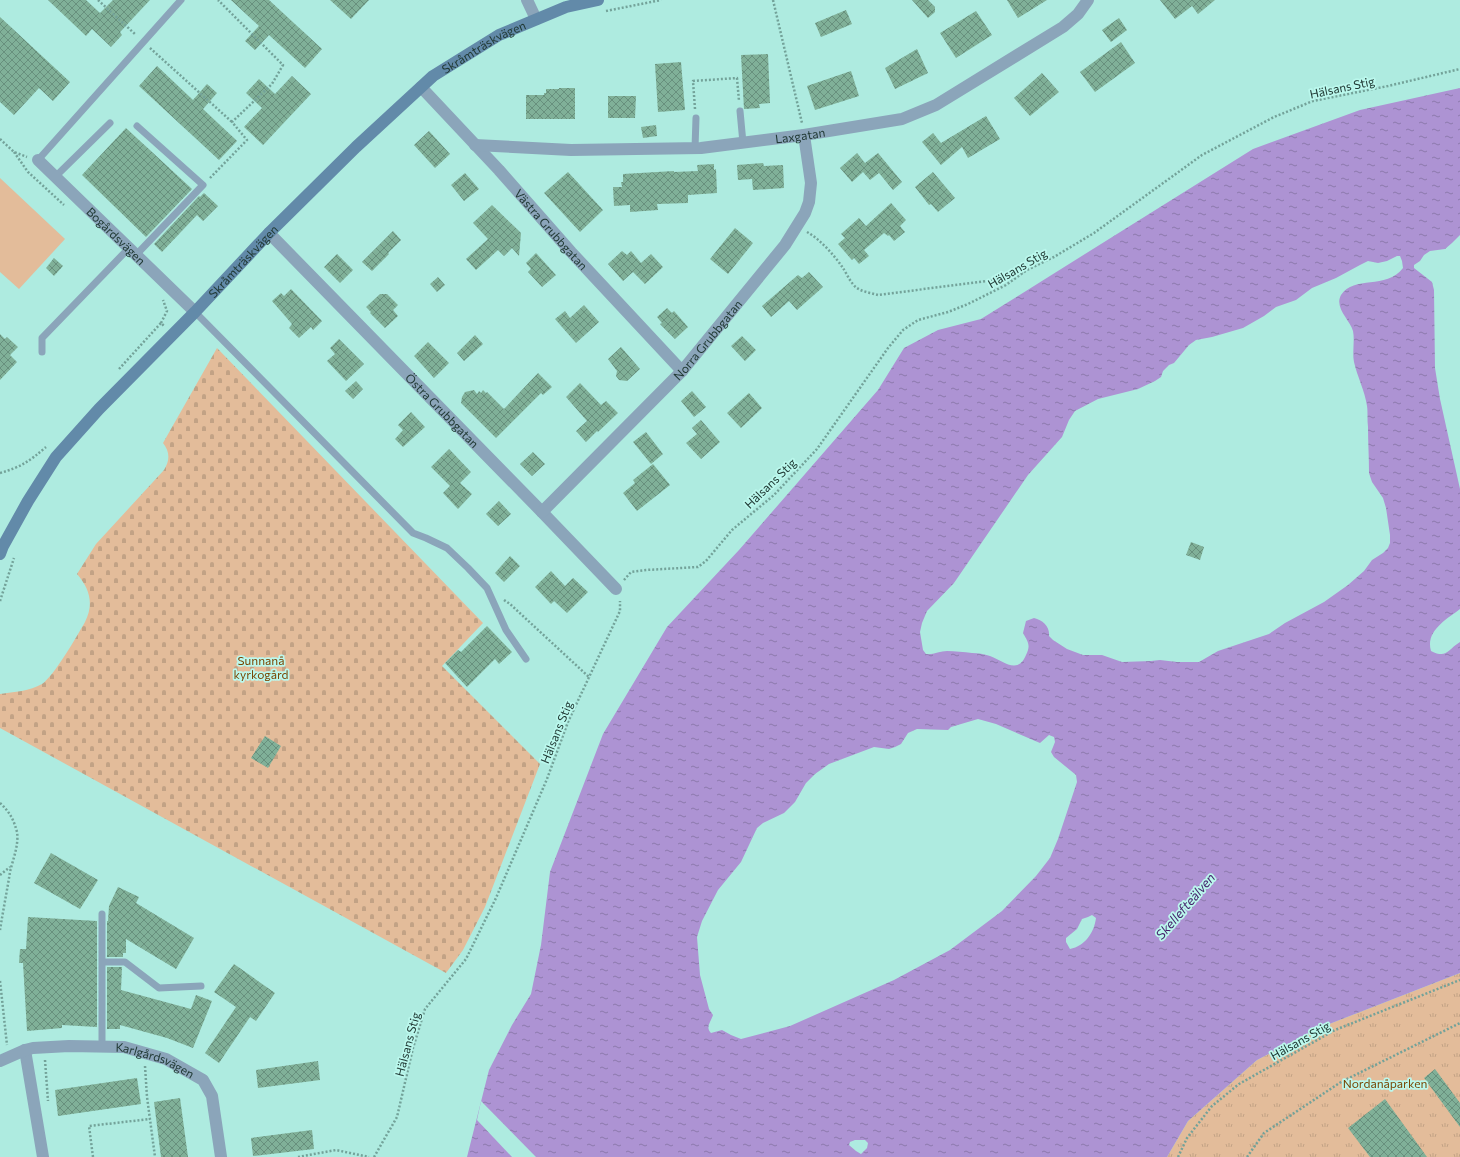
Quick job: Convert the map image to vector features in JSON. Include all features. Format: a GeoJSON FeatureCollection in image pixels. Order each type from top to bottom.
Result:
{"type":"FeatureCollection","features":[{"type":"Feature","properties":{"kind":"main road","name":"Skråmträskvägen"},"geometry":{"type":"LineString","coordinates":[[0,554],[28,501],[56,457],[99,409],[195,312],[269,233],[356,146],[433,76],[499,35],[566,7],[598,0]]}},
{"type":"Feature","properties":{"kind":"street","name":"Skråmträskvägen"},"geometry":{"type":"LineString","coordinates":[[527,0],[536,19]]}},
{"type":"Feature","properties":{"kind":"street","name":"Laxgatan"},"geometry":{"type":"LineString","coordinates":[[475,145],[571,150],[695,148],[804,135],[902,119],[936,105],[1063,27],[1078,14],[1088,0]]}},
{"type":"Feature","properties":{"kind":"street","name":"Västra Grubbgatan"},"geometry":{"type":"LineString","coordinates":[[421,87],[571,252],[682,371]]}},
{"type":"Feature","properties":{"kind":"street","name":"Norra Grubbgatan"},"geometry":{"type":"LineString","coordinates":[[542,512],[682,371],[785,245],[805,212],[809,202],[811,183],[804,135]]}},
{"type":"Feature","properties":{"kind":"street","name":"Bogårdsvägen"},"geometry":{"type":"LineString","coordinates":[[38,160],[195,312]]}},
{"type":"Feature","properties":{"kind":"street","name":"Östra Grubbgatan"},"geometry":{"type":"LineString","coordinates":[[269,233],[616,589]]}},
{"type":"Feature","properties":{"kind":"street","name":"Karlgårdsvägen"},"geometry":{"type":"LineString","coordinates":[[4,1060],[25,1050],[33,1048],[102,1047],[124,1048],[166,1059],[202,1080],[212,1096],[220,1157]]}},
{"type":"Feature","properties":{"kind":"street"},"geometry":{"type":"LineString","coordinates":[[25,1050],[43,1157]]}},
{"type":"Feature","properties":{"kind":"lane"},"geometry":{"type":"LineString","coordinates":[[38,160],[181,0]]}},
{"type":"Feature","properties":{"kind":"lane"},"geometry":{"type":"LineString","coordinates":[[740,111],[743,143]]}},
{"type":"Feature","properties":{"kind":"lane"},"geometry":{"type":"LineString","coordinates":[[695,148],[696,118]]}},
{"type":"Feature","properties":{"kind":"lane"},"geometry":{"type":"LineString","coordinates":[[55,177],[110,123]]}},
{"type":"Feature","properties":{"kind":"lane"},"geometry":{"type":"LineString","coordinates":[[42,352],[42,338],[203,185],[137,126]]}},
{"type":"Feature","properties":{"kind":"lane"},"geometry":{"type":"LineString","coordinates":[[195,312],[413,533],[447,548],[468,568],[487,588],[506,630],[526,659]]}},
{"type":"Feature","properties":{"kind":"lane"},"geometry":{"type":"LineString","coordinates":[[102,914],[102,1047]]}},
{"type":"Feature","properties":{"kind":"lane"},"geometry":{"type":"LineString","coordinates":[[102,962],[125,962],[159,988],[201,986]]}},
{"type":"Feature","properties":{"kind":"path"},"geometry":{"type":"LineString","coordinates":[[218,0],[283,65],[272,84],[232,122]]}},
{"type":"Feature","properties":{"kind":"path"},"geometry":{"type":"LineString","coordinates":[[603,12],[661,0]]}},
{"type":"Feature","properties":{"kind":"path"},"geometry":{"type":"LineString","coordinates":[[773,0],[804,135]]}},
{"type":"Feature","properties":{"kind":"path"},"geometry":{"type":"LineString","coordinates":[[100,1],[232,122],[247,140],[203,185]]}},
{"type":"Feature","properties":{"kind":"path","name":"Hälsans Stig"},"geometry":{"type":"LineString","coordinates":[[374,1157],[397,1117],[413,1048],[425,1009],[466,959],[496,898],[547,779],[568,722],[590,678],[620,611],[620,599],[616,589],[631,572],[698,568],[732,530],[774,495],[816,449],[888,348],[903,330],[918,320],[948,312],[986,296],[1006,285],[1027,270],[1094,233],[1202,155],[1274,117],[1313,101],[1388,86],[1460,69]]}},
{"type":"Feature","properties":{"kind":"path"},"geometry":{"type":"LineString","coordinates":[[696,118],[693,82],[737,78],[740,111]]}},
{"type":"Feature","properties":{"kind":"path"},"geometry":{"type":"LineString","coordinates":[[0,139],[14,152],[38,160]]}},
{"type":"Feature","properties":{"kind":"path"},"geometry":{"type":"LineString","coordinates":[[796,226],[814,236],[824,246],[841,265],[856,288],[878,295],[994,280],[1027,270]]}},
{"type":"Feature","properties":{"kind":"path"},"geometry":{"type":"LineString","coordinates":[[0,601],[15,555]]}},
{"type":"Feature","properties":{"kind":"path"},"geometry":{"type":"LineString","coordinates":[[487,588],[510,604],[590,678]]}},
{"type":"Feature","properties":{"kind":"path"},"geometry":{"type":"LineString","coordinates":[[0,803],[7,809],[13,819],[17,833],[0,930]]}},
{"type":"Feature","properties":{"kind":"path"},"geometry":{"type":"LineString","coordinates":[[0,875],[11,866]]}},
{"type":"Feature","properties":{"kind":"path","name":"Hälsans Stig"},"geometry":{"type":"LineString","coordinates":[[1178,1157],[1187,1138],[1212,1106],[1239,1084],[1335,1030],[1460,980]]}},
{"type":"Feature","properties":{"kind":"path"},"geometry":{"type":"LineString","coordinates":[[0,981],[4,1060]]}},
{"type":"Feature","properties":{"kind":"path"},"geometry":{"type":"LineString","coordinates":[[1247,1157],[1264,1133],[1341,1082],[1460,1023]]}},
{"type":"Feature","properties":{"kind":"path"},"geometry":{"type":"LineString","coordinates":[[145,1053],[147,1097],[155,1157]]}},
{"type":"Feature","properties":{"kind":"path"},"geometry":{"type":"LineString","coordinates":[[93,1157],[89,1126],[150,1119]]}},
{"type":"Feature","properties":{"kind":"path"},"geometry":{"type":"LineString","coordinates":[[298,1157],[336,1150],[369,1157]]}},
{"type":"Feature","properties":{"kind":"green space"},"geometry":{"type":"Polygon","coordinates":[[[0,178],[65,239],[19,289],[0,272],[0,178]]]}},
{"type":"Feature","properties":{"kind":"green space","name":"Sunnanå kyrkogård"},"geometry":{"type":"Polygon","coordinates":[[[217,348],[483,623],[442,666],[540,764],[485,907],[463,950],[446,973],[0,728],[0,694],[27,690],[42,684],[47,680],[59,665],[85,622],[90,603],[88,591],[77,574],[96,544],[164,470],[167,463],[168,453],[163,443],[217,348]]]}},
{"type":"Feature","properties":{"kind":"green space","name":"Nordanåparken"},"geometry":{"type":"Polygon","coordinates":[[[1460,973],[1460,1157],[1167,1157],[1188,1121],[1257,1060],[1319,1028],[1460,973]]]}},
{"type":"Feature","properties":{"kind":"water","name":"Skellefteälven"},"geometry":{"type":"Polygon","coordinates":[[[1460,88],[1460,235],[1445,249],[1430,251],[1424,255],[1420,261],[1414,265],[1414,268],[1432,282],[1434,290],[1435,368],[1440,399],[1460,489],[1460,609],[1438,626],[1431,637],[1430,644],[1431,651],[1444,654],[1460,642],[1460,973],[1319,1028],[1257,1060],[1188,1121],[1167,1157],[467,1157],[489,1070],[512,1025],[531,994],[541,945],[550,872],[603,734],[667,627],[739,550],[878,390],[904,348],[938,330],[981,319],[1253,149],[1360,110],[1460,88]],[[1400,256],[1378,263],[1368,261],[1336,278],[1312,288],[1296,300],[1276,307],[1243,328],[1196,340],[1189,345],[1174,363],[1169,365],[1163,371],[1161,377],[1155,381],[1138,389],[1098,399],[1075,411],[1069,420],[1062,437],[1028,475],[954,583],[927,611],[920,632],[923,650],[926,654],[947,651],[979,653],[1010,665],[1019,664],[1023,661],[1029,646],[1023,633],[1026,621],[1034,618],[1045,624],[1049,636],[1053,640],[1067,649],[1083,655],[1102,655],[1122,662],[1160,660],[1199,662],[1218,651],[1269,634],[1285,623],[1324,602],[1348,585],[1364,571],[1372,560],[1388,548],[1390,543],[1390,535],[1383,498],[1372,482],[1369,473],[1367,406],[1354,362],[1353,331],[1343,314],[1339,300],[1341,295],[1347,289],[1354,285],[1388,279],[1396,275],[1403,268],[1400,256]],[[978,719],[951,727],[948,730],[917,729],[908,733],[901,744],[895,747],[889,749],[874,747],[829,764],[815,774],[806,783],[795,802],[784,813],[763,823],[757,828],[741,862],[718,890],[702,921],[697,937],[700,975],[709,1009],[713,1015],[708,1027],[711,1033],[722,1030],[741,1039],[790,1026],[894,980],[950,950],[1002,911],[1036,876],[1050,858],[1058,839],[1077,782],[1076,775],[1054,757],[1051,752],[1055,742],[1054,737],[1049,735],[1040,743],[996,724],[978,719]],[[1092,915],[1082,919],[1077,929],[1066,938],[1066,942],[1070,949],[1080,945],[1091,934],[1096,918],[1092,915]],[[855,1140],[850,1142],[849,1145],[861,1154],[867,1148],[868,1143],[865,1140],[855,1140]]]}},
{"type":"Feature","properties":{"kind":"pier"},"geometry":{"type":"Polygon","coordinates":[[[481,1101],[536,1157],[512,1157],[477,1120],[481,1101]]]}},
{"type":"Feature","properties":{"kind":"building"},"geometry":{"type":"Polygon","coordinates":[[[48,0],[86,0],[100,13],[113,0],[150,0],[120,32],[122,35],[111,47],[92,29],[86,36],[48,0]]]}},
{"type":"Feature","properties":{"kind":"building"},"geometry":{"type":"Polygon","coordinates":[[[231,0],[269,0],[322,49],[305,68],[269,35],[255,50],[245,41],[259,26],[231,0]]]}},
{"type":"Feature","properties":{"kind":"building"},"geometry":{"type":"Polygon","coordinates":[[[330,0],[369,0],[351,19],[330,0]]]}},
{"type":"Feature","properties":{"kind":"building"},"geometry":{"type":"Polygon","coordinates":[[[912,0],[928,0],[935,7],[935,12],[928,18],[912,0]]]}},
{"type":"Feature","properties":{"kind":"building"},"geometry":{"type":"Polygon","coordinates":[[[1007,0],[1047,0],[1018,18],[1007,0]]]}},
{"type":"Feature","properties":{"kind":"building"},"geometry":{"type":"Polygon","coordinates":[[[1160,0],[1215,0],[1198,14],[1192,6],[1175,19],[1160,0]]]}},
{"type":"Feature","properties":{"kind":"building"},"geometry":{"type":"Polygon","coordinates":[[[846,10],[852,24],[821,37],[815,23],[846,10]]]}},
{"type":"Feature","properties":{"kind":"building"},"geometry":{"type":"Polygon","coordinates":[[[976,11],[992,35],[956,58],[940,33],[976,11]]]}},
{"type":"Feature","properties":{"kind":"building"},"geometry":{"type":"Polygon","coordinates":[[[0,17],[70,82],[53,101],[39,88],[14,115],[0,102],[0,17]]]}},
{"type":"Feature","properties":{"kind":"building"},"geometry":{"type":"Polygon","coordinates":[[[1119,18],[1127,30],[1111,42],[1102,30],[1119,18]]]}},
{"type":"Feature","properties":{"kind":"building"},"geometry":{"type":"Polygon","coordinates":[[[1121,42],[1135,63],[1095,92],[1080,72],[1121,42]]]}},
{"type":"Feature","properties":{"kind":"building"},"geometry":{"type":"Polygon","coordinates":[[[917,49],[928,73],[895,89],[885,68],[917,49]]]}},
{"type":"Feature","properties":{"kind":"building"},"geometry":{"type":"Polygon","coordinates":[[[768,54],[770,103],[759,104],[760,108],[744,109],[741,55],[768,54]]]}},
{"type":"Feature","properties":{"kind":"building"},"geometry":{"type":"Polygon","coordinates":[[[681,62],[685,110],[658,112],[655,64],[681,62]]]}},
{"type":"Feature","properties":{"kind":"building"},"geometry":{"type":"Polygon","coordinates":[[[157,66],[193,100],[207,84],[217,93],[203,109],[237,141],[219,160],[139,86],[157,66]]]}},
{"type":"Feature","properties":{"kind":"building"},"geometry":{"type":"Polygon","coordinates":[[[851,71],[859,96],[815,110],[807,86],[851,71]]]}},
{"type":"Feature","properties":{"kind":"building"},"geometry":{"type":"Polygon","coordinates":[[[1042,73],[1059,92],[1030,116],[1014,98],[1042,73]]]}},
{"type":"Feature","properties":{"kind":"building"},"geometry":{"type":"Polygon","coordinates":[[[292,76],[311,94],[263,145],[244,127],[262,108],[246,93],[259,79],[275,94],[292,76]]]}},
{"type":"Feature","properties":{"kind":"building"},"geometry":{"type":"Polygon","coordinates":[[[575,88],[575,119],[526,119],[526,95],[544,95],[544,93],[546,93],[546,89],[575,88]]]}},
{"type":"Feature","properties":{"kind":"building"},"geometry":{"type":"Polygon","coordinates":[[[608,96],[636,96],[635,118],[608,118],[608,96]]]}},
{"type":"Feature","properties":{"kind":"building"},"geometry":{"type":"Polygon","coordinates":[[[986,116],[1000,139],[968,158],[962,147],[941,165],[922,142],[933,133],[941,143],[986,116]]]}},
{"type":"Feature","properties":{"kind":"building"},"geometry":{"type":"Polygon","coordinates":[[[656,125],[657,136],[643,138],[641,127],[656,125]]]}},
{"type":"Feature","properties":{"kind":"building"},"geometry":{"type":"Polygon","coordinates":[[[126,128],[192,189],[146,237],[82,175],[126,128]]]}},
{"type":"Feature","properties":{"kind":"building"},"geometry":{"type":"Polygon","coordinates":[[[429,131],[450,154],[435,168],[414,145],[429,131]]]}},
{"type":"Feature","properties":{"kind":"building"},"geometry":{"type":"Polygon","coordinates":[[[857,153],[865,163],[878,153],[902,182],[893,190],[879,173],[870,180],[863,172],[852,182],[840,168],[857,153]]]}},
{"type":"Feature","properties":{"kind":"building"},"geometry":{"type":"Polygon","coordinates":[[[763,163],[764,166],[783,165],[784,188],[753,190],[752,179],[738,180],[737,165],[763,163]]]}},
{"type":"Feature","properties":{"kind":"building"},"geometry":{"type":"Polygon","coordinates":[[[714,164],[714,170],[716,169],[717,193],[688,195],[688,203],[657,204],[658,210],[630,212],[630,205],[614,206],[613,187],[622,187],[621,182],[623,182],[623,174],[698,171],[697,165],[714,164]]]}},
{"type":"Feature","properties":{"kind":"building"},"geometry":{"type":"Polygon","coordinates":[[[568,172],[603,210],[580,232],[544,193],[568,172]]]}},
{"type":"Feature","properties":{"kind":"building"},"geometry":{"type":"Polygon","coordinates":[[[933,172],[955,198],[938,212],[931,204],[929,205],[915,187],[933,172]]]}},
{"type":"Feature","properties":{"kind":"building"},"geometry":{"type":"Polygon","coordinates":[[[465,173],[479,189],[464,201],[451,185],[465,173]]]}},
{"type":"Feature","properties":{"kind":"building"},"geometry":{"type":"Polygon","coordinates":[[[204,193],[218,206],[203,221],[197,215],[162,252],[154,244],[199,196],[200,197],[204,193]]]}},
{"type":"Feature","properties":{"kind":"building"},"geometry":{"type":"Polygon","coordinates":[[[891,203],[906,220],[900,226],[905,232],[894,241],[889,235],[888,236],[884,233],[864,250],[869,256],[859,264],[854,258],[852,260],[838,244],[845,238],[841,234],[859,218],[866,226],[891,203]]]}},
{"type":"Feature","properties":{"kind":"building"},"geometry":{"type":"Polygon","coordinates":[[[492,205],[521,233],[519,256],[512,248],[504,256],[498,250],[476,270],[466,259],[488,239],[473,223],[492,205]]]}},
{"type":"Feature","properties":{"kind":"building"},"geometry":{"type":"Polygon","coordinates":[[[735,228],[753,243],[728,274],[710,259],[735,228]]]}},
{"type":"Feature","properties":{"kind":"building"},"geometry":{"type":"Polygon","coordinates":[[[393,231],[401,240],[372,271],[362,262],[393,231]]]}},
{"type":"Feature","properties":{"kind":"building"},"geometry":{"type":"Polygon","coordinates":[[[622,251],[627,255],[631,251],[641,263],[651,254],[663,267],[645,284],[633,272],[623,281],[608,264],[622,251]]]}},
{"type":"Feature","properties":{"kind":"building"},"geometry":{"type":"Polygon","coordinates":[[[536,253],[556,275],[542,287],[528,272],[531,269],[526,263],[536,253]]]}},
{"type":"Feature","properties":{"kind":"building"},"geometry":{"type":"Polygon","coordinates":[[[337,254],[353,270],[340,283],[324,267],[337,254]]]}},
{"type":"Feature","properties":{"kind":"building"},"geometry":{"type":"Polygon","coordinates":[[[54,258],[63,266],[54,276],[46,268],[54,258]]]}},
{"type":"Feature","properties":{"kind":"building"},"geometry":{"type":"Polygon","coordinates":[[[809,272],[823,287],[797,310],[789,301],[771,317],[762,306],[798,275],[802,278],[809,272]]]}},
{"type":"Feature","properties":{"kind":"building"},"geometry":{"type":"Polygon","coordinates":[[[438,277],[445,285],[437,292],[430,284],[438,277]]]}},
{"type":"Feature","properties":{"kind":"building"},"geometry":{"type":"Polygon","coordinates":[[[291,289],[322,321],[313,330],[311,327],[299,338],[289,328],[292,324],[272,301],[281,293],[284,296],[291,289]]]}},
{"type":"Feature","properties":{"kind":"building"},"geometry":{"type":"Polygon","coordinates":[[[380,294],[387,294],[398,305],[393,310],[398,316],[385,328],[366,307],[380,294]]]}},
{"type":"Feature","properties":{"kind":"building"},"geometry":{"type":"Polygon","coordinates":[[[584,305],[599,322],[576,343],[555,319],[565,311],[570,318],[584,305]]]}},
{"type":"Feature","properties":{"kind":"building"},"geometry":{"type":"Polygon","coordinates":[[[667,308],[672,313],[674,311],[688,327],[675,339],[660,324],[662,323],[657,317],[667,308]]]}},
{"type":"Feature","properties":{"kind":"building"},"geometry":{"type":"Polygon","coordinates":[[[0,334],[5,339],[7,337],[18,347],[10,355],[17,362],[0,380],[0,334]]]}},
{"type":"Feature","properties":{"kind":"building"},"geometry":{"type":"Polygon","coordinates":[[[475,335],[483,344],[464,361],[457,353],[475,335]]]}},
{"type":"Feature","properties":{"kind":"building"},"geometry":{"type":"Polygon","coordinates":[[[742,336],[756,350],[745,361],[731,346],[742,336]]]}},
{"type":"Feature","properties":{"kind":"building"},"geometry":{"type":"Polygon","coordinates":[[[339,339],[364,364],[346,381],[327,361],[335,354],[330,348],[339,339]]]}},
{"type":"Feature","properties":{"kind":"building"},"geometry":{"type":"Polygon","coordinates":[[[428,342],[449,363],[434,378],[414,356],[428,342]]]}},
{"type":"Feature","properties":{"kind":"building"},"geometry":{"type":"Polygon","coordinates":[[[621,347],[640,369],[627,381],[619,380],[616,376],[617,371],[608,359],[621,347]]]}},
{"type":"Feature","properties":{"kind":"building"},"geometry":{"type":"Polygon","coordinates":[[[538,373],[552,387],[543,395],[541,393],[496,438],[461,403],[465,392],[474,390],[477,394],[479,391],[481,393],[483,390],[486,393],[487,392],[504,409],[538,373]]]}},
{"type":"Feature","properties":{"kind":"building"},"geometry":{"type":"Polygon","coordinates":[[[356,381],[363,389],[353,399],[345,391],[356,381]]]}},
{"type":"Feature","properties":{"kind":"building"},"geometry":{"type":"Polygon","coordinates":[[[580,383],[601,405],[606,401],[618,413],[586,442],[576,431],[587,421],[566,397],[580,383]]]}},
{"type":"Feature","properties":{"kind":"building"},"geometry":{"type":"Polygon","coordinates":[[[692,391],[706,407],[694,417],[681,401],[692,391]]]}},
{"type":"Feature","properties":{"kind":"building"},"geometry":{"type":"Polygon","coordinates":[[[749,393],[762,408],[741,428],[727,413],[749,393]]]}},
{"type":"Feature","properties":{"kind":"building"},"geometry":{"type":"Polygon","coordinates":[[[411,412],[425,427],[403,447],[395,439],[403,430],[398,425],[411,412]]]}},
{"type":"Feature","properties":{"kind":"building"},"geometry":{"type":"Polygon","coordinates":[[[701,420],[720,442],[701,459],[686,443],[697,434],[692,428],[701,420]]]}},
{"type":"Feature","properties":{"kind":"building"},"geometry":{"type":"Polygon","coordinates":[[[646,432],[663,454],[651,464],[633,442],[646,432]]]}},
{"type":"Feature","properties":{"kind":"building"},"geometry":{"type":"Polygon","coordinates":[[[449,449],[471,472],[460,483],[472,494],[458,509],[443,493],[450,486],[431,467],[449,449]]]}},
{"type":"Feature","properties":{"kind":"building"},"geometry":{"type":"Polygon","coordinates":[[[533,452],[545,464],[532,476],[520,464],[533,452]]]}},
{"type":"Feature","properties":{"kind":"building"},"geometry":{"type":"Polygon","coordinates":[[[653,464],[670,485],[637,511],[623,493],[635,483],[633,480],[653,464]]]}},
{"type":"Feature","properties":{"kind":"building"},"geometry":{"type":"Polygon","coordinates":[[[499,501],[511,514],[498,526],[486,514],[499,501]]]}},
{"type":"Feature","properties":{"kind":"building"},"geometry":{"type":"Polygon","coordinates":[[[1191,542],[1204,547],[1200,560],[1186,555],[1191,542]]]}},
{"type":"Feature","properties":{"kind":"building"},"geometry":{"type":"Polygon","coordinates":[[[510,556],[520,566],[504,582],[495,573],[510,556]]]}},
{"type":"Feature","properties":{"kind":"building"},"geometry":{"type":"Polygon","coordinates":[[[551,571],[565,586],[573,578],[588,592],[567,613],[554,601],[551,604],[535,587],[551,571]]]}},
{"type":"Feature","properties":{"kind":"building"},"geometry":{"type":"Polygon","coordinates":[[[487,626],[512,652],[499,664],[495,659],[467,687],[445,663],[458,650],[461,652],[487,626]]]}},
{"type":"Feature","properties":{"kind":"building"},"geometry":{"type":"Polygon","coordinates":[[[265,736],[281,746],[268,768],[251,758],[265,736]]]}},
{"type":"Feature","properties":{"kind":"building"},"geometry":{"type":"Polygon","coordinates":[[[51,853],[98,880],[80,909],[34,883],[51,853]]]}},
{"type":"Feature","properties":{"kind":"building"},"geometry":{"type":"Polygon","coordinates":[[[118,887],[139,897],[136,903],[194,938],[176,969],[126,939],[126,953],[123,953],[123,957],[107,957],[107,921],[109,906],[118,887]]]}},
{"type":"Feature","properties":{"kind":"building"},"geometry":{"type":"Polygon","coordinates":[[[28,917],[97,921],[97,1027],[62,1025],[62,1028],[27,1031],[23,963],[19,963],[20,949],[26,949],[28,917]]]}},
{"type":"Feature","properties":{"kind":"building"},"geometry":{"type":"Polygon","coordinates":[[[234,964],[275,993],[256,1021],[250,1017],[219,1063],[205,1053],[236,1007],[214,992],[234,964]]]}},
{"type":"Feature","properties":{"kind":"building"},"geometry":{"type":"Polygon","coordinates":[[[107,967],[122,967],[121,990],[191,1009],[196,995],[212,1001],[193,1048],[167,1038],[120,1025],[120,1029],[107,1029],[107,967]]]}},
{"type":"Feature","properties":{"kind":"building"},"geometry":{"type":"Polygon","coordinates":[[[318,1061],[320,1080],[258,1088],[256,1070],[318,1061]]]}},
{"type":"Feature","properties":{"kind":"building"},"geometry":{"type":"Polygon","coordinates":[[[1435,1069],[1460,1103],[1460,1127],[1424,1078],[1435,1069]]]}},
{"type":"Feature","properties":{"kind":"building"},"geometry":{"type":"Polygon","coordinates":[[[137,1078],[141,1104],[58,1116],[55,1090],[137,1078]]]}},
{"type":"Feature","properties":{"kind":"building"},"geometry":{"type":"Polygon","coordinates":[[[180,1098],[188,1157],[161,1157],[154,1102],[180,1098]]]}},
{"type":"Feature","properties":{"kind":"building"},"geometry":{"type":"Polygon","coordinates":[[[1385,1099],[1427,1157],[1370,1157],[1348,1128],[1385,1099]]]}},
{"type":"Feature","properties":{"kind":"building"},"geometry":{"type":"Polygon","coordinates":[[[312,1130],[314,1149],[253,1156],[251,1138],[312,1130]]]}}]}
